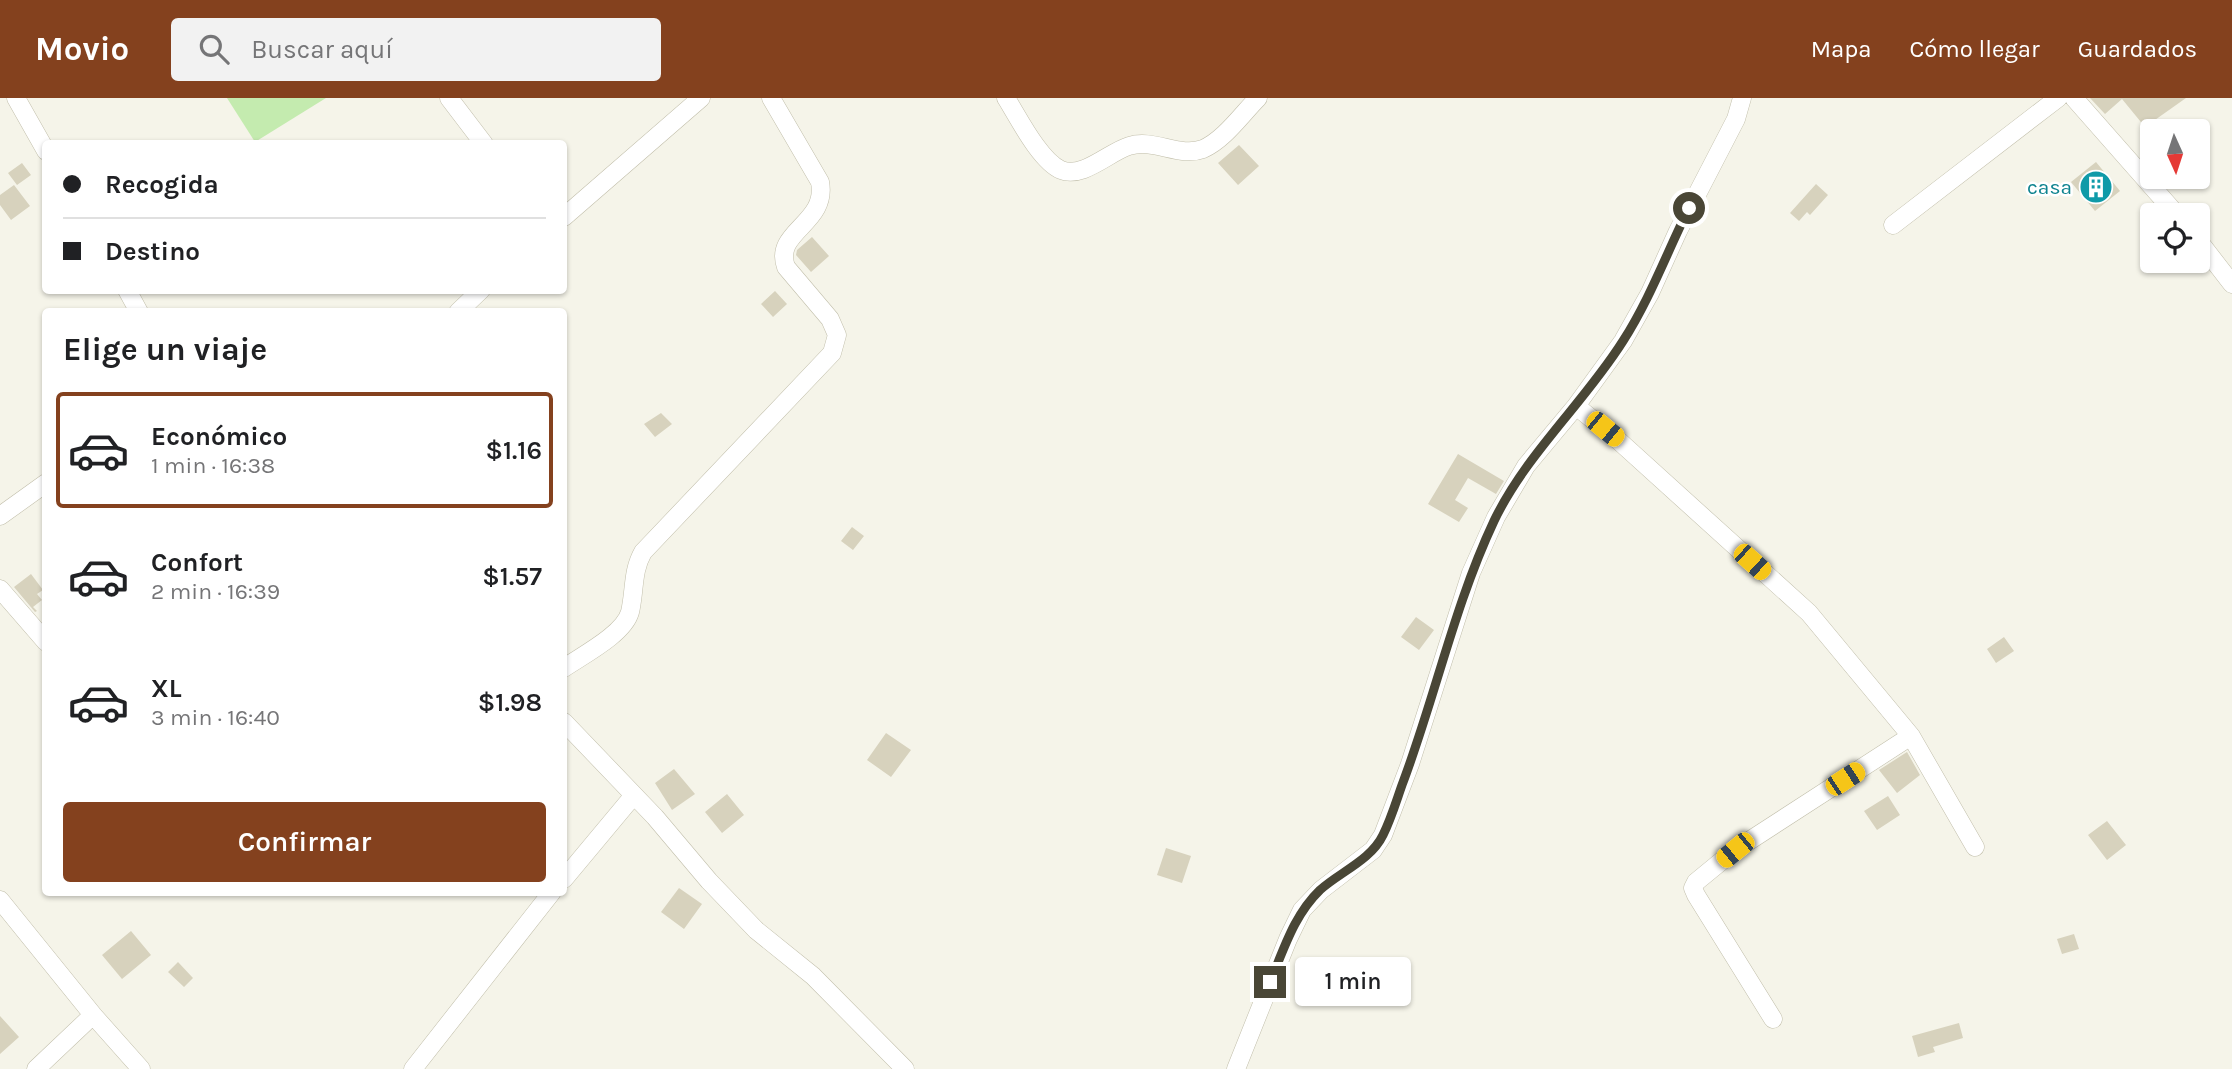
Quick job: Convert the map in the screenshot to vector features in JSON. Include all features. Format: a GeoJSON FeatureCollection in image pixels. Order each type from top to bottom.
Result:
{"type":"FeatureCollection","features":[{"type":"Feature","properties":{"kind":"street"},"geometry":{"type":"LineString","coordinates":[[16,98],[42,144]]}},
{"type":"Feature","properties":{"kind":"street"},"geometry":{"type":"LineString","coordinates":[[449,98],[481,140]]}},
{"type":"Feature","properties":{"kind":"street"},"geometry":{"type":"LineString","coordinates":[[567,213],[701,98]]}},
{"type":"Feature","properties":{"kind":"street"},"geometry":{"type":"LineString","coordinates":[[567,666],[623,626],[630,612],[637,562],[643,552],[832,353],[836,335],[830,320],[786,267],[783,257],[784,247],[817,209],[823,196],[821,182],[771,98]]}},
{"type":"Feature","properties":{"kind":"street"},"geometry":{"type":"LineString","coordinates":[[1006,98],[1046,159],[1058,169],[1069,173],[1127,147],[1140,144],[1180,151],[1203,148],[1217,140],[1258,98]]}},
{"type":"Feature","properties":{"kind":"street"},"geometry":{"type":"LineString","coordinates":[[1236,1069],[1301,910],[1321,890],[1373,850],[1383,835],[1410,764],[1471,573],[1496,517],[1526,466],[1576,405],[1623,341],[1650,293],[1678,230],[1736,119],[1742,98]]}},
{"type":"Feature","properties":{"kind":"street"},"geometry":{"type":"LineString","coordinates":[[1893,225],[2058,98]]}},
{"type":"Feature","properties":{"kind":"street"},"geometry":{"type":"LineString","coordinates":[[2074,98],[2166,203]]}},
{"type":"Feature","properties":{"kind":"street"},"geometry":{"type":"LineString","coordinates":[[2210,256],[2232,284]]}},
{"type":"Feature","properties":{"kind":"street"},"geometry":{"type":"LineString","coordinates":[[461,308],[477,294]]}},
{"type":"Feature","properties":{"kind":"street"},"geometry":{"type":"LineString","coordinates":[[1576,405],[1809,613],[1910,736],[1975,847]]}},
{"type":"Feature","properties":{"kind":"street"},"geometry":{"type":"LineString","coordinates":[[0,516],[42,486]]}},
{"type":"Feature","properties":{"kind":"street"},"geometry":{"type":"LineString","coordinates":[[0,589],[42,637]]}},
{"type":"Feature","properties":{"kind":"street"},"geometry":{"type":"LineString","coordinates":[[567,725],[756,930],[813,976],[905,1069]]}},
{"type":"Feature","properties":{"kind":"street"},"geometry":{"type":"LineString","coordinates":[[1773,1019],[1693,888],[1696,882],[1735,850],[1910,736]]}},
{"type":"Feature","properties":{"kind":"street"},"geometry":{"type":"LineString","coordinates":[[567,875],[634,795]]}},
{"type":"Feature","properties":{"kind":"street"},"geometry":{"type":"LineString","coordinates":[[413,1069],[549,896]]}},
{"type":"Feature","properties":{"kind":"street"},"geometry":{"type":"LineString","coordinates":[[0,900],[93,1015],[141,1069]]}},
{"type":"Feature","properties":{"kind":"street"},"geometry":{"type":"LineString","coordinates":[[36,1069],[93,1015]]}},
{"type":"Feature","properties":{"kind":"green space"},"geometry":{"type":"Polygon","coordinates":[[[227,98],[326,98],[258,140],[254,140],[227,98]]]}},
{"type":"Feature","properties":{"kind":"building"},"geometry":{"type":"Polygon","coordinates":[[[2090,98],[2186,98],[2156,119],[2140,121],[2122,99],[2105,114],[2090,98]]]}},
{"type":"Feature","properties":{"kind":"building"},"geometry":{"type":"Polygon","coordinates":[[[1239,145],[1259,166],[1238,185],[1218,163],[1239,145]]]}},
{"type":"Feature","properties":{"kind":"building","name":"casa"},"geometry":{"type":"Polygon","coordinates":[[[2096,162],[2120,191],[2095,211],[2071,182],[2096,162]]]}},
{"type":"Feature","properties":{"kind":"building"},"geometry":{"type":"Polygon","coordinates":[[[22,163],[31,175],[17,185],[8,173],[22,163]]]}},
{"type":"Feature","properties":{"kind":"building"},"geometry":{"type":"Polygon","coordinates":[[[1816,184],[1828,195],[1810,215],[1807,212],[1799,221],[1790,213],[1816,184]]]}},
{"type":"Feature","properties":{"kind":"building"},"geometry":{"type":"Polygon","coordinates":[[[14,185],[30,206],[11,220],[0,205],[0,195],[14,185]]]}},
{"type":"Feature","properties":{"kind":"building"},"geometry":{"type":"Polygon","coordinates":[[[812,237],[829,256],[811,272],[796,255],[797,250],[812,237]]]}},
{"type":"Feature","properties":{"kind":"building"},"geometry":{"type":"Polygon","coordinates":[[[775,291],[787,304],[773,317],[761,304],[775,291]]]}},
{"type":"Feature","properties":{"kind":"building"},"geometry":{"type":"Polygon","coordinates":[[[661,413],[672,424],[655,437],[644,424],[661,413]]]}},
{"type":"Feature","properties":{"kind":"building"},"geometry":{"type":"Polygon","coordinates":[[[1458,454],[1504,481],[1496,494],[1468,478],[1455,500],[1468,508],[1459,522],[1428,504],[1458,454]]]}},
{"type":"Feature","properties":{"kind":"building"},"geometry":{"type":"Polygon","coordinates":[[[852,527],[864,536],[853,550],[841,541],[852,527]]]}},
{"type":"Feature","properties":{"kind":"building"},"geometry":{"type":"Polygon","coordinates":[[[31,574],[42,589],[37,594],[42,600],[33,607],[37,611],[35,612],[14,587],[31,574]]]}},
{"type":"Feature","properties":{"kind":"building"},"geometry":{"type":"Polygon","coordinates":[[[1416,617],[1434,630],[1419,650],[1401,637],[1416,617]]]}},
{"type":"Feature","properties":{"kind":"building"},"geometry":{"type":"Polygon","coordinates":[[[2004,637],[2014,651],[1996,663],[1987,649],[2004,637]]]}},
{"type":"Feature","properties":{"kind":"building"},"geometry":{"type":"Polygon","coordinates":[[[886,733],[911,750],[891,777],[867,760],[886,733]]]}},
{"type":"Feature","properties":{"kind":"building"},"geometry":{"type":"Polygon","coordinates":[[[1907,752],[1920,775],[1897,793],[1879,770],[1907,752]]]}},
{"type":"Feature","properties":{"kind":"building"},"geometry":{"type":"Polygon","coordinates":[[[674,769],[695,794],[672,810],[655,783],[674,769]]]}},
{"type":"Feature","properties":{"kind":"building"},"geometry":{"type":"Polygon","coordinates":[[[727,794],[744,815],[722,833],[705,812],[727,794]]]}},
{"type":"Feature","properties":{"kind":"building"},"geometry":{"type":"Polygon","coordinates":[[[1888,796],[1900,815],[1877,830],[1864,811],[1888,796]]]}},
{"type":"Feature","properties":{"kind":"building"},"geometry":{"type":"Polygon","coordinates":[[[2107,821],[2126,845],[2107,860],[2088,835],[2107,821]]]}},
{"type":"Feature","properties":{"kind":"building"},"geometry":{"type":"Polygon","coordinates":[[[1166,848],[1191,856],[1182,883],[1157,875],[1166,848]]]}},
{"type":"Feature","properties":{"kind":"building"},"geometry":{"type":"Polygon","coordinates":[[[679,888],[702,904],[684,929],[661,912],[679,888]]]}},
{"type":"Feature","properties":{"kind":"building"},"geometry":{"type":"Polygon","coordinates":[[[131,931],[151,955],[122,979],[102,955],[131,931]]]}},
{"type":"Feature","properties":{"kind":"building"},"geometry":{"type":"Polygon","coordinates":[[[2074,934],[2079,949],[2062,954],[2057,939],[2074,934]]]}},
{"type":"Feature","properties":{"kind":"building"},"geometry":{"type":"Polygon","coordinates":[[[178,962],[193,978],[184,987],[168,972],[178,962]]]}},
{"type":"Feature","properties":{"kind":"building"},"geometry":{"type":"Polygon","coordinates":[[[0,1016],[19,1037],[0,1054],[0,1016]]]}},
{"type":"Feature","properties":{"kind":"building"},"geometry":{"type":"Polygon","coordinates":[[[1959,1023],[1963,1038],[1933,1047],[1935,1052],[1918,1057],[1912,1036],[1959,1023]]]}},
{"type":"Feature","properties":{"kind":"place","name":"casa"},"geometry":{"type":"Point","coordinates":[2096,187]}},
{"type":"Feature","properties":{"kind":"route"},"geometry":{"type":"LineString","coordinates":[[1270,982],[1301,910],[1321,890],[1373,850],[1383,835],[1410,764],[1471,573],[1496,517],[1526,466],[1576,405],[1623,341],[1650,293],[1689,208]]}}]}
